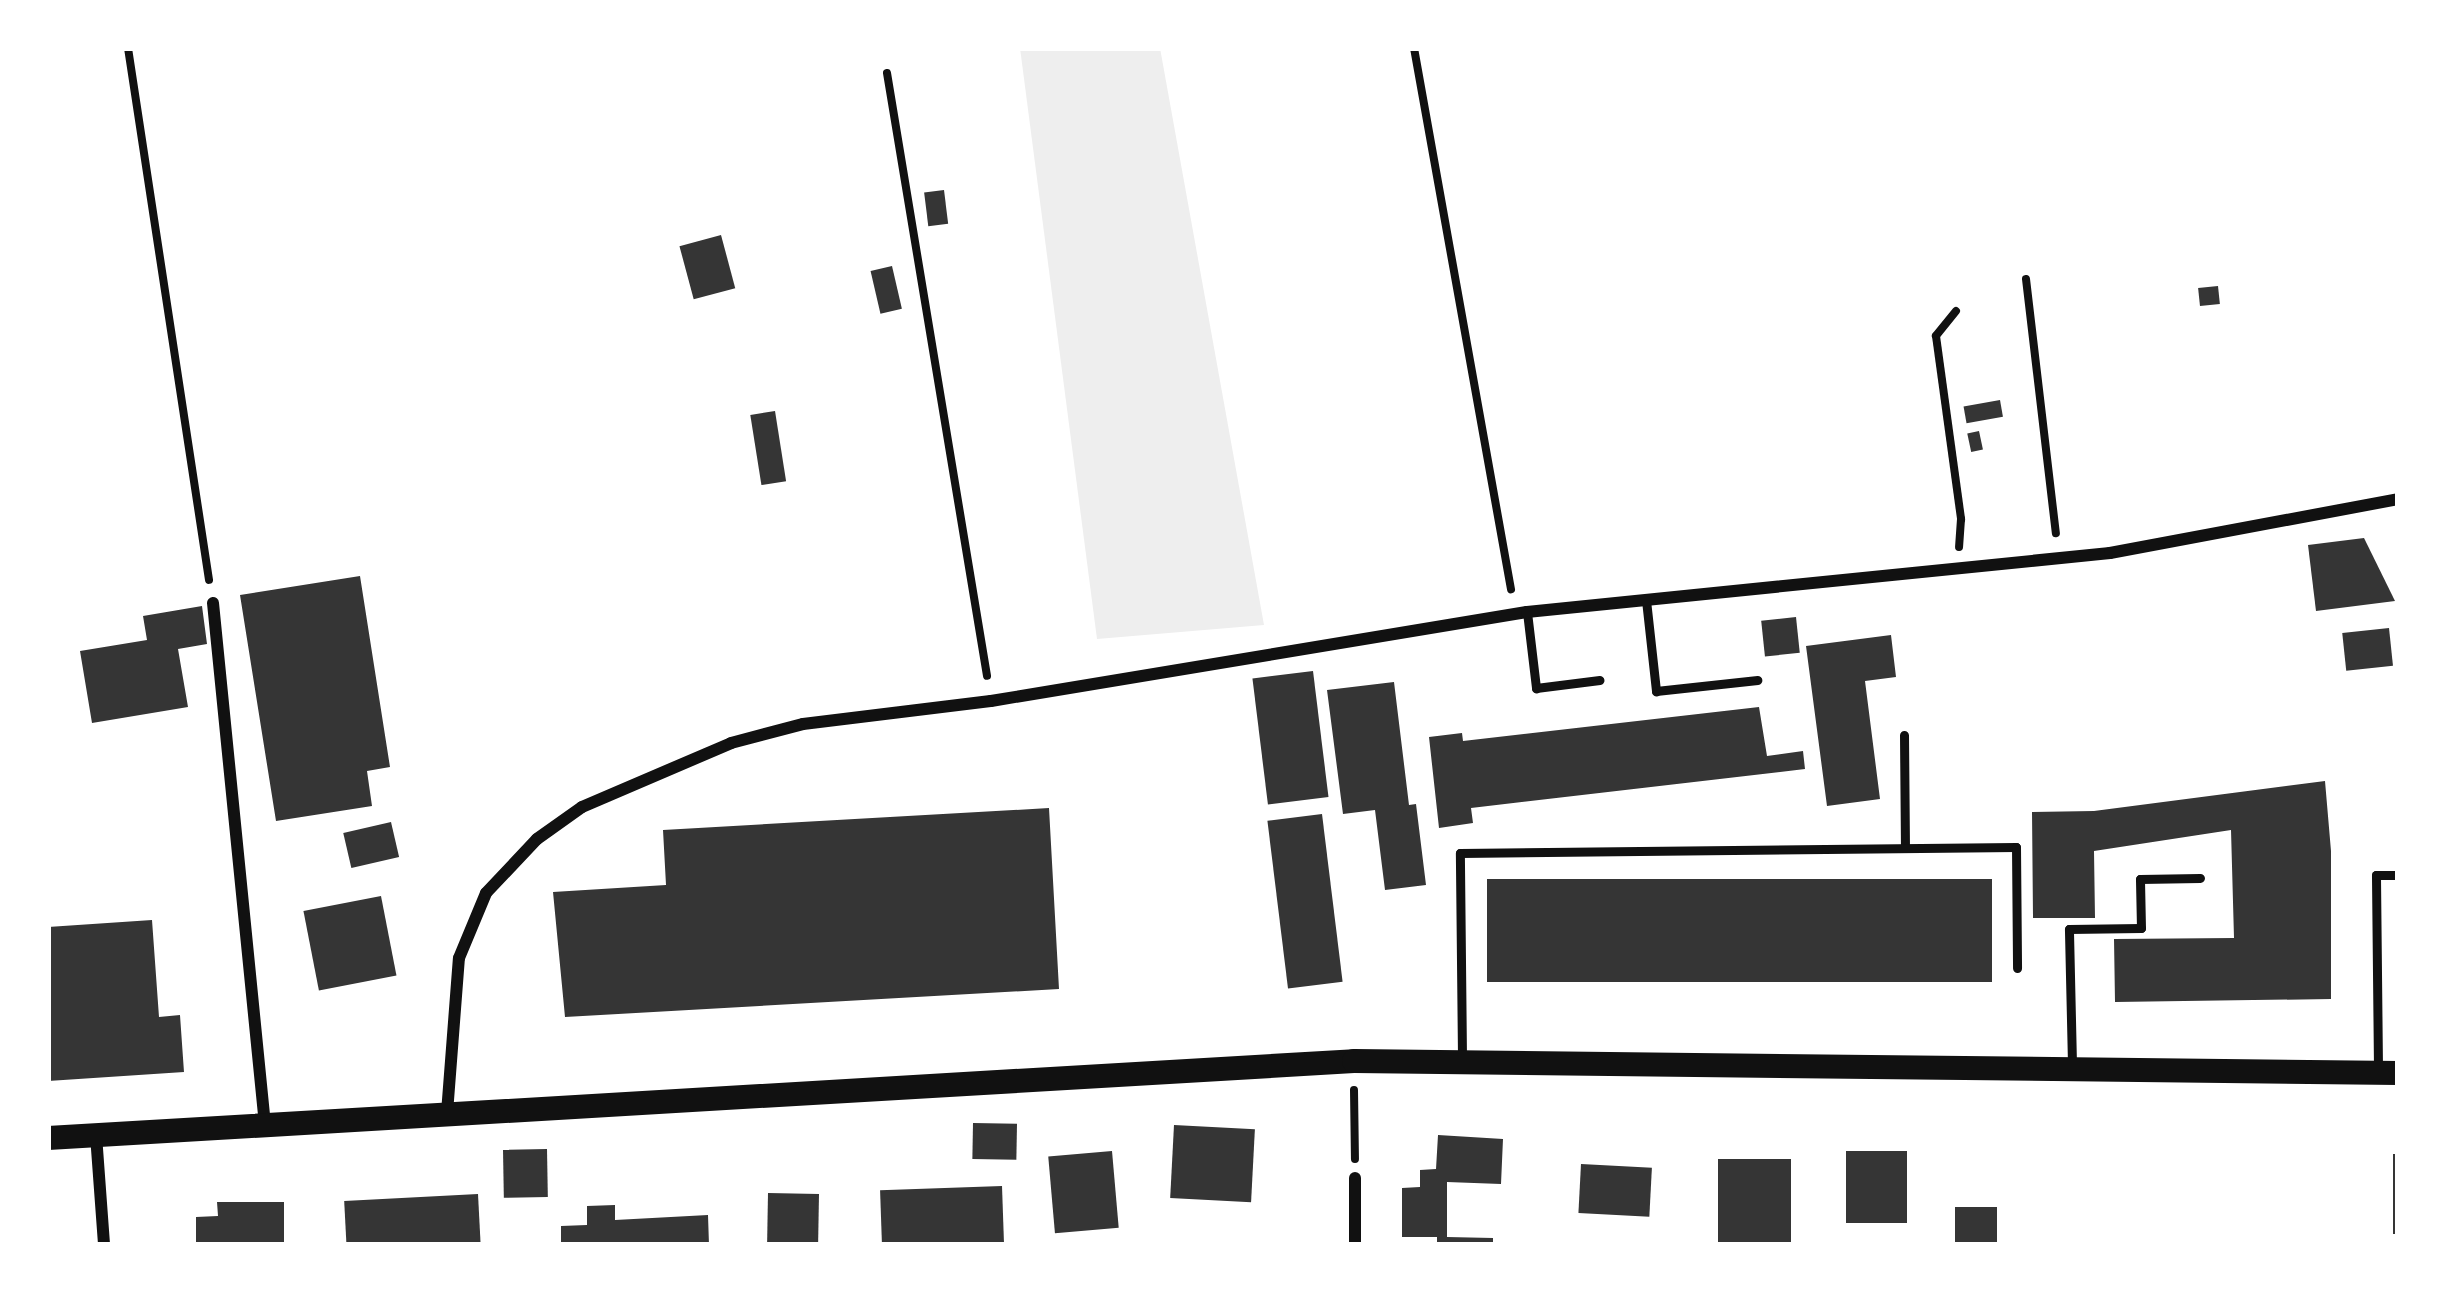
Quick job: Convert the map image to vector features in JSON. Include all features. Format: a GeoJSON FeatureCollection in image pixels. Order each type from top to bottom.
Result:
{"type":"FeatureCollection","features":[{"type":"Feature","properties":{"kind":"main road"},"geometry":{"type":"LineString","coordinates":[[48,1138],[1354,1061],[2388,1073]]}},
{"type":"Feature","properties":{"kind":"street"},"geometry":{"type":"LineString","coordinates":[[447,1113],[459,958],[470,923],[497,878],[537,839],[583,807],[731,743],[822,721],[991,701],[1522,613],[2059,558],[2398,500]]}},
{"type":"Feature","properties":{"kind":"street"},"geometry":{"type":"LineString","coordinates":[[213,603],[266,1125]]}},
{"type":"Feature","properties":{"kind":"street"},"geometry":{"type":"LineString","coordinates":[[96,1136],[104,1245]]}},
{"type":"Feature","properties":{"kind":"street"},"geometry":{"type":"LineString","coordinates":[[1355,1178],[1355,1245]]}},
{"type":"Feature","properties":{"kind":"lane"},"geometry":{"type":"LineString","coordinates":[[1646,600],[1656,691],[1757,680]]}},
{"type":"Feature","properties":{"kind":"lane"},"geometry":{"type":"LineString","coordinates":[[1522,613],[1536,688],[1600,680]]}},
{"type":"Feature","properties":{"kind":"lane"},"geometry":{"type":"LineString","coordinates":[[1904,735],[1905,848]]}},
{"type":"Feature","properties":{"kind":"lane"},"geometry":{"type":"LineString","coordinates":[[1462,1062],[1460,853],[2016,847],[2017,968]]}},
{"type":"Feature","properties":{"kind":"lane"},"geometry":{"type":"LineString","coordinates":[[2388,1073],[2376,875],[2398,875]]}},
{"type":"Feature","properties":{"kind":"lane"},"geometry":{"type":"LineString","coordinates":[[2072,1070],[2069,928],[2141,928],[2140,879],[2200,878]]}},
{"type":"Feature","properties":{"kind":"path"},"geometry":{"type":"LineString","coordinates":[[128,48],[213,603]]}},
{"type":"Feature","properties":{"kind":"path"},"geometry":{"type":"LineString","coordinates":[[1414,48],[1522,613]]}},
{"type":"Feature","properties":{"kind":"path"},"geometry":{"type":"LineString","coordinates":[[886,74],[991,701]]}},
{"type":"Feature","properties":{"kind":"path"},"geometry":{"type":"LineString","coordinates":[[2026,278],[2059,558]]}},
{"type":"Feature","properties":{"kind":"path"},"geometry":{"type":"LineString","coordinates":[[1947,569],[1960,546],[1961,519],[1936,336],[1956,311]]}},
{"type":"Feature","properties":{"kind":"path"},"geometry":{"type":"LineString","coordinates":[[1354,1061],[1355,1178]]}},
{"type":"Feature","properties":{"kind":"shaded area"},"geometry":{"type":"Polygon","coordinates":[[[1020,48],[1160,48],[1264,625],[1097,639],[1020,48]]]}},
{"type":"Feature","properties":{"kind":"building"},"geometry":{"type":"Polygon","coordinates":[[[944,190],[948,224],[928,226],[924,192],[944,190]]]}},
{"type":"Feature","properties":{"kind":"building"},"geometry":{"type":"Polygon","coordinates":[[[721,235],[735,288],[694,299],[679,246],[721,235]]]}},
{"type":"Feature","properties":{"kind":"building"},"geometry":{"type":"Polygon","coordinates":[[[892,266],[902,309],[880,314],[871,271],[892,266]]]}},
{"type":"Feature","properties":{"kind":"building"},"geometry":{"type":"Polygon","coordinates":[[[2218,286],[2220,304],[2200,306],[2198,288],[2218,286]]]}},
{"type":"Feature","properties":{"kind":"building"},"geometry":{"type":"Polygon","coordinates":[[[2000,400],[2003,417],[1967,423],[1964,406],[2000,400]]]}},
{"type":"Feature","properties":{"kind":"building"},"geometry":{"type":"Polygon","coordinates":[[[775,411],[786,481],[761,485],[750,415],[775,411]]]}},
{"type":"Feature","properties":{"kind":"building"},"geometry":{"type":"Polygon","coordinates":[[[1979,431],[1983,450],[1971,452],[1967,433],[1979,431]]]}},
{"type":"Feature","properties":{"kind":"building"},"geometry":{"type":"Polygon","coordinates":[[[2364,538],[2395,601],[2316,611],[2308,545],[2364,538]]]}},
{"type":"Feature","properties":{"kind":"building"},"geometry":{"type":"Polygon","coordinates":[[[360,576],[390,767],[367,771],[372,806],[276,821],[240,595],[360,576]]]}},
{"type":"Feature","properties":{"kind":"building"},"geometry":{"type":"Polygon","coordinates":[[[202,606],[207,644],[178,649],[188,707],[92,723],[80,651],[147,640],[143,616],[202,606]]]}},
{"type":"Feature","properties":{"kind":"building"},"geometry":{"type":"Polygon","coordinates":[[[1796,617],[1800,653],[1765,656],[1761,621],[1796,617]]]}},
{"type":"Feature","properties":{"kind":"building"},"geometry":{"type":"Polygon","coordinates":[[[2389,628],[2393,666],[2346,671],[2342,633],[2389,628]]]}},
{"type":"Feature","properties":{"kind":"building"},"geometry":{"type":"Polygon","coordinates":[[[1891,635],[1896,677],[1865,681],[1880,799],[1827,806],[1806,646],[1891,635]]]}},
{"type":"Feature","properties":{"kind":"building"},"geometry":{"type":"Polygon","coordinates":[[[1313,671],[1328,797],[1268,804],[1252,678],[1313,671]]]}},
{"type":"Feature","properties":{"kind":"building"},"geometry":{"type":"Polygon","coordinates":[[[1394,682],[1409,805],[1416,804],[1426,885],[1385,890],[1375,810],[1343,814],[1327,690],[1394,682]]]}},
{"type":"Feature","properties":{"kind":"building"},"geometry":{"type":"Polygon","coordinates":[[[1759,707],[1767,756],[1803,751],[1805,769],[1471,808],[1473,823],[1439,828],[1429,737],[1462,733],[1463,741],[1759,707]]]}},
{"type":"Feature","properties":{"kind":"building"},"geometry":{"type":"Polygon","coordinates":[[[2325,781],[2331,851],[2331,999],[2115,1002],[2114,939],[2234,938],[2231,830],[2094,851],[2095,918],[2033,918],[2032,812],[2094,811],[2325,781]]]}},
{"type":"Feature","properties":{"kind":"building"},"geometry":{"type":"Polygon","coordinates":[[[1049,808],[1059,989],[565,1017],[553,892],[666,885],[663,830],[1049,808]]]}},
{"type":"Feature","properties":{"kind":"building"},"geometry":{"type":"Polygon","coordinates":[[[1322,814],[1343,982],[1288,988],[1267,821],[1322,814]]]}},
{"type":"Feature","properties":{"kind":"building"},"geometry":{"type":"Polygon","coordinates":[[[391,822],[399,857],[351,868],[343,833],[391,822]]]}},
{"type":"Feature","properties":{"kind":"building"},"geometry":{"type":"Polygon","coordinates":[[[1487,879],[1992,879],[1992,982],[1487,982],[1487,879]]]}},
{"type":"Feature","properties":{"kind":"building"},"geometry":{"type":"Polygon","coordinates":[[[381,896],[396,976],[319,991],[303,911],[381,896]]]}},
{"type":"Feature","properties":{"kind":"building"},"geometry":{"type":"Polygon","coordinates":[[[152,920],[159,1017],[180,1015],[184,1072],[48,1081],[48,927],[152,920]]]}},
{"type":"Feature","properties":{"kind":"building"},"geometry":{"type":"Polygon","coordinates":[[[973,1123],[1017,1124],[1016,1160],[972,1159],[973,1123]]]}},
{"type":"Feature","properties":{"kind":"building"},"geometry":{"type":"Polygon","coordinates":[[[1174,1125],[1255,1129],[1251,1202],[1170,1198],[1174,1125]]]}},
{"type":"Feature","properties":{"kind":"building"},"geometry":{"type":"Polygon","coordinates":[[[1438,1135],[1503,1139],[1501,1184],[1447,1182],[1447,1237],[1493,1238],[1493,1245],[1437,1245],[1437,1237],[1402,1237],[1402,1188],[1420,1187],[1420,1170],[1436,1169],[1438,1135]]]}},
{"type":"Feature","properties":{"kind":"building"},"geometry":{"type":"Polygon","coordinates":[[[547,1149],[548,1197],[504,1198],[503,1150],[547,1149]]]}},
{"type":"Feature","properties":{"kind":"building"},"geometry":{"type":"Polygon","coordinates":[[[1112,1151],[1119,1228],[1055,1233],[1048,1157],[1112,1151]]]}},
{"type":"Feature","properties":{"kind":"building"},"geometry":{"type":"Polygon","coordinates":[[[1846,1151],[1907,1151],[1907,1223],[1846,1223],[1846,1151]]]}},
{"type":"Feature","properties":{"kind":"building"},"geometry":{"type":"Polygon","coordinates":[[[2393,1154],[2398,1154],[2398,1234],[2393,1234],[2393,1154]]]}},
{"type":"Feature","properties":{"kind":"building"},"geometry":{"type":"Polygon","coordinates":[[[1718,1159],[1791,1159],[1791,1245],[1718,1245],[1718,1159]]]}},
{"type":"Feature","properties":{"kind":"building"},"geometry":{"type":"Polygon","coordinates":[[[1581,1164],[1652,1168],[1649,1217],[1578,1213],[1581,1164]]]}},
{"type":"Feature","properties":{"kind":"building"},"geometry":{"type":"Polygon","coordinates":[[[1002,1186],[1004,1245],[882,1245],[880,1190],[1002,1186]]]}},
{"type":"Feature","properties":{"kind":"building"},"geometry":{"type":"Polygon","coordinates":[[[768,1193],[819,1194],[818,1245],[767,1245],[768,1193]]]}},
{"type":"Feature","properties":{"kind":"building"},"geometry":{"type":"Polygon","coordinates":[[[478,1194],[481,1245],[346,1245],[344,1201],[478,1194]]]}},
{"type":"Feature","properties":{"kind":"building"},"geometry":{"type":"Polygon","coordinates":[[[217,1202],[284,1202],[284,1245],[196,1245],[196,1217],[218,1216],[217,1202]]]}},
{"type":"Feature","properties":{"kind":"building"},"geometry":{"type":"Polygon","coordinates":[[[615,1205],[615,1220],[708,1215],[709,1245],[561,1245],[561,1226],[587,1225],[587,1206],[615,1205]]]}},
{"type":"Feature","properties":{"kind":"building"},"geometry":{"type":"Polygon","coordinates":[[[1955,1207],[1997,1207],[1997,1245],[1955,1245],[1955,1207]]]}}]}
